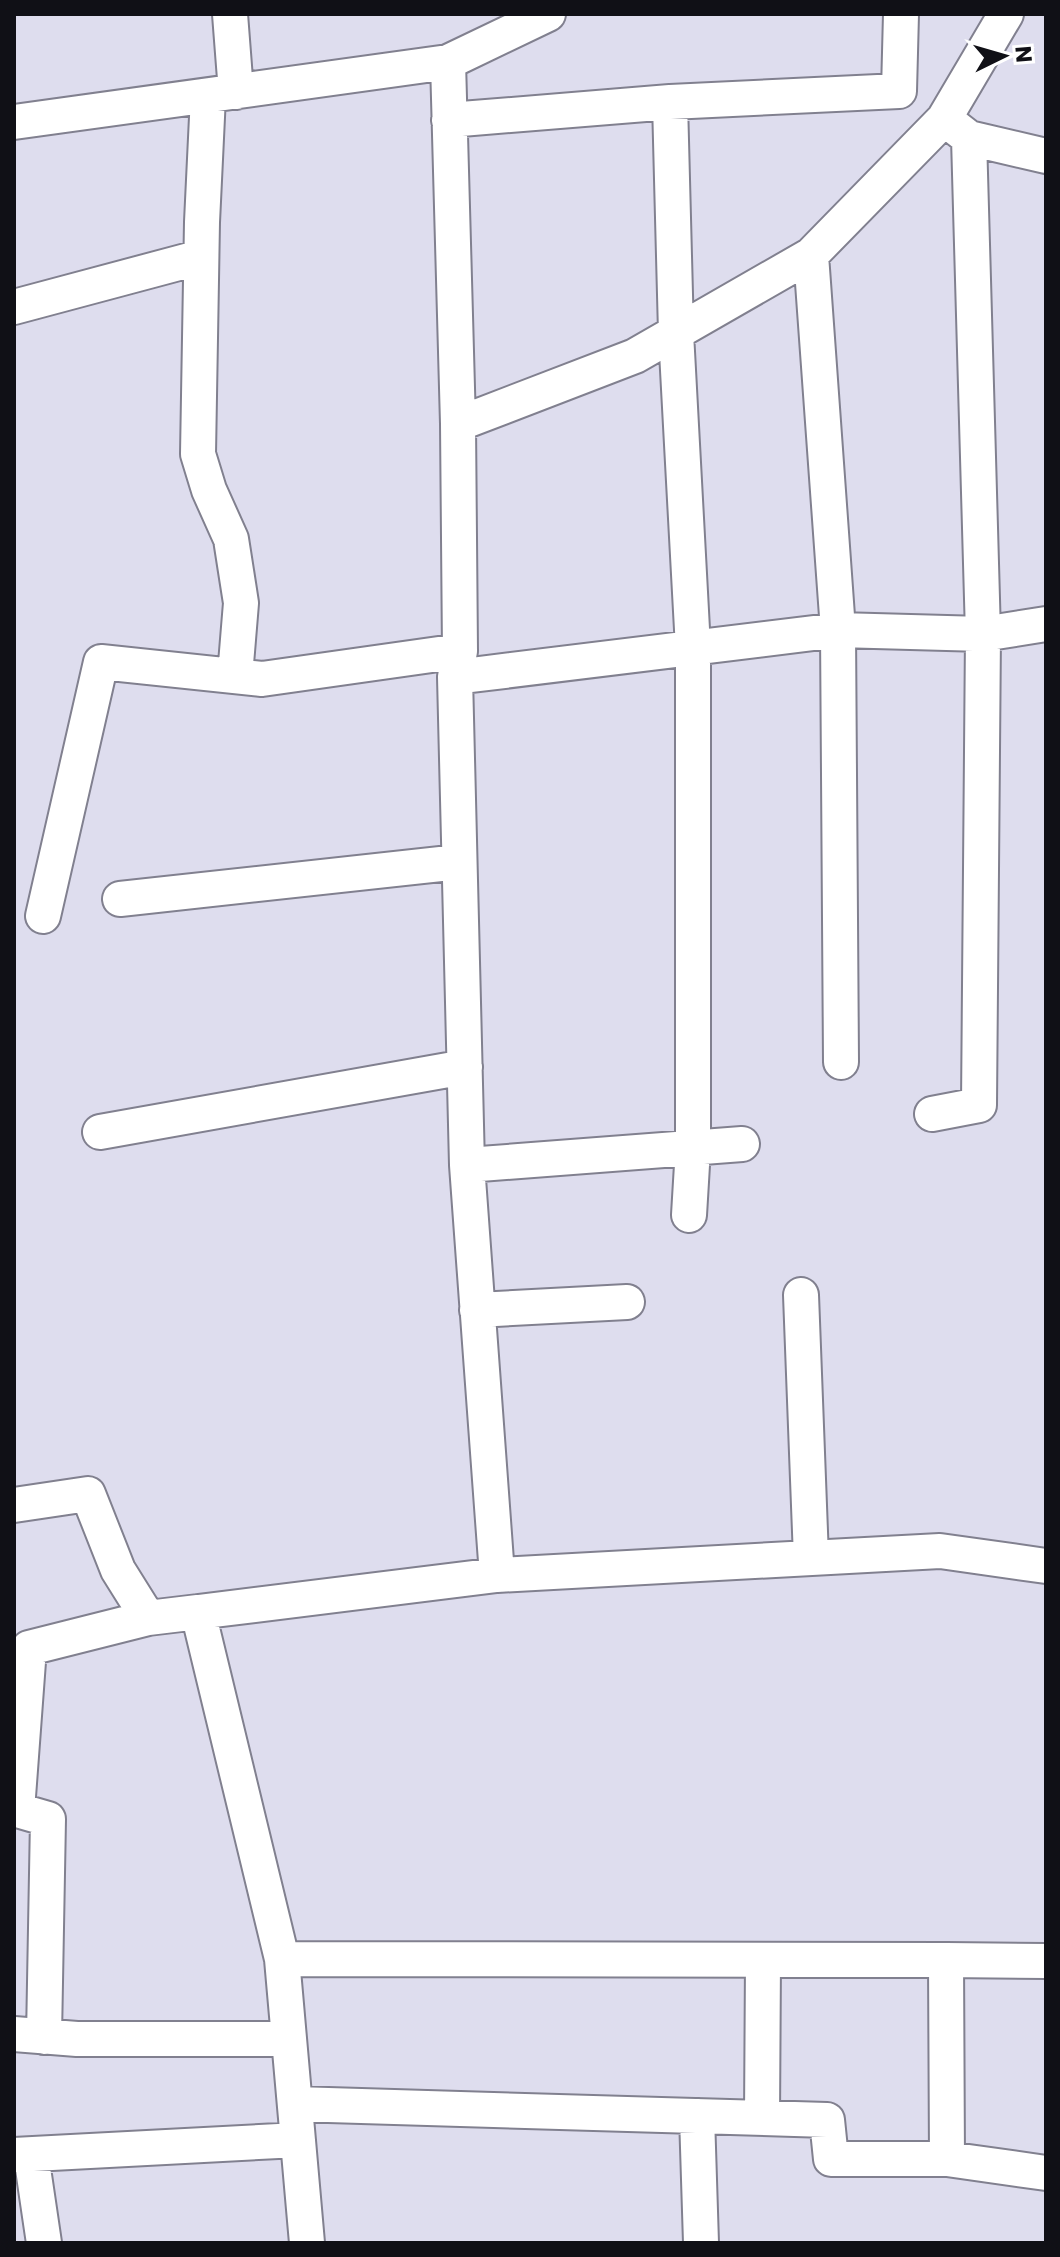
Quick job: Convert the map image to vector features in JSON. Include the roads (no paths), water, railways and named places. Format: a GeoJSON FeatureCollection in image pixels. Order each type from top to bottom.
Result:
{"type":"FeatureCollection","features":[{"type":"Feature","properties":{"kind":"street"},"geometry":{"type":"LineString","coordinates":[[230,14],[201,257],[198,454],[209,490],[231,539],[241,603],[235,676]]}},
{"type":"Feature","properties":{"kind":"street"},"geometry":{"type":"LineString","coordinates":[[14,122],[448,62],[548,14]]}},
{"type":"Feature","properties":{"kind":"street"},"geometry":{"type":"LineString","coordinates":[[449,120],[670,102],[899,91],[901,14]]}},
{"type":"Feature","properties":{"kind":"street"},"geometry":{"type":"LineString","coordinates":[[458,424],[635,356],[811,255],[956,128],[1006,14]]}},
{"type":"Feature","properties":{"kind":"street"},"geometry":{"type":"LineString","coordinates":[[448,62],[458,424],[459,862],[467,1165],[497,1575]]}},
{"type":"Feature","properties":{"kind":"street"},"geometry":{"type":"LineString","coordinates":[[670,102],[676,333],[693,648],[693,1148],[689,1215]]}},
{"type":"Feature","properties":{"kind":"street"},"geometry":{"type":"LineString","coordinates":[[956,128],[1046,156]]}},
{"type":"Feature","properties":{"kind":"street"},"geometry":{"type":"LineString","coordinates":[[932,1114],[979,1105],[983,634],[956,128]]}},
{"type":"Feature","properties":{"kind":"street"},"geometry":{"type":"LineString","coordinates":[[811,255],[838,630],[841,1062]]}},
{"type":"Feature","properties":{"kind":"street"},"geometry":{"type":"LineString","coordinates":[[14,307],[201,257]]}},
{"type":"Feature","properties":{"kind":"street"},"geometry":{"type":"LineString","coordinates":[[43,916],[101,662],[262,679],[693,648],[838,630],[983,634],[1046,624]]}},
{"type":"Feature","properties":{"kind":"street"},"geometry":{"type":"LineString","coordinates":[[120,899],[459,862]]}},
{"type":"Feature","properties":{"kind":"street"},"geometry":{"type":"LineString","coordinates":[[100,1132],[465,1067]]}},
{"type":"Feature","properties":{"kind":"street"},"geometry":{"type":"LineString","coordinates":[[467,1165],[742,1144]]}},
{"type":"Feature","properties":{"kind":"street"},"geometry":{"type":"LineString","coordinates":[[801,1295],[811,1558]]}},
{"type":"Feature","properties":{"kind":"street"},"geometry":{"type":"LineString","coordinates":[[477,1310],[627,1302]]}},
{"type":"Feature","properties":{"kind":"street"},"geometry":{"type":"LineString","coordinates":[[14,1505],[88,1494],[118,1570],[148,1618]]}},
{"type":"Feature","properties":{"kind":"street"},"geometry":{"type":"LineString","coordinates":[[289,2039],[77,2039],[29,2036],[48,1819],[16,1810],[29,1648],[148,1618],[497,1575],[940,1551],[1046,1566]]}},
{"type":"Feature","properties":{"kind":"street"},"geometry":{"type":"LineString","coordinates":[[198,1612],[282,1959],[307,2243]]}},
{"type":"Feature","properties":{"kind":"street"},"geometry":{"type":"LineString","coordinates":[[282,1959],[1046,1961]]}},
{"type":"Feature","properties":{"kind":"street"},"geometry":{"type":"LineString","coordinates":[[762,2118],[763,1960]]}},
{"type":"Feature","properties":{"kind":"street"},"geometry":{"type":"LineString","coordinates":[[946,1960],[947,2159]]}},
{"type":"Feature","properties":{"kind":"street"},"geometry":{"type":"LineString","coordinates":[[295,2104],[827,2120],[831,2159],[947,2159],[1046,2173]]}},
{"type":"Feature","properties":{"kind":"street"},"geometry":{"type":"LineString","coordinates":[[697,2116],[701,2243]]}},
{"type":"Feature","properties":{"kind":"street"},"geometry":{"type":"LineString","coordinates":[[44,2243],[22,2155],[298,2140]]}}]}
